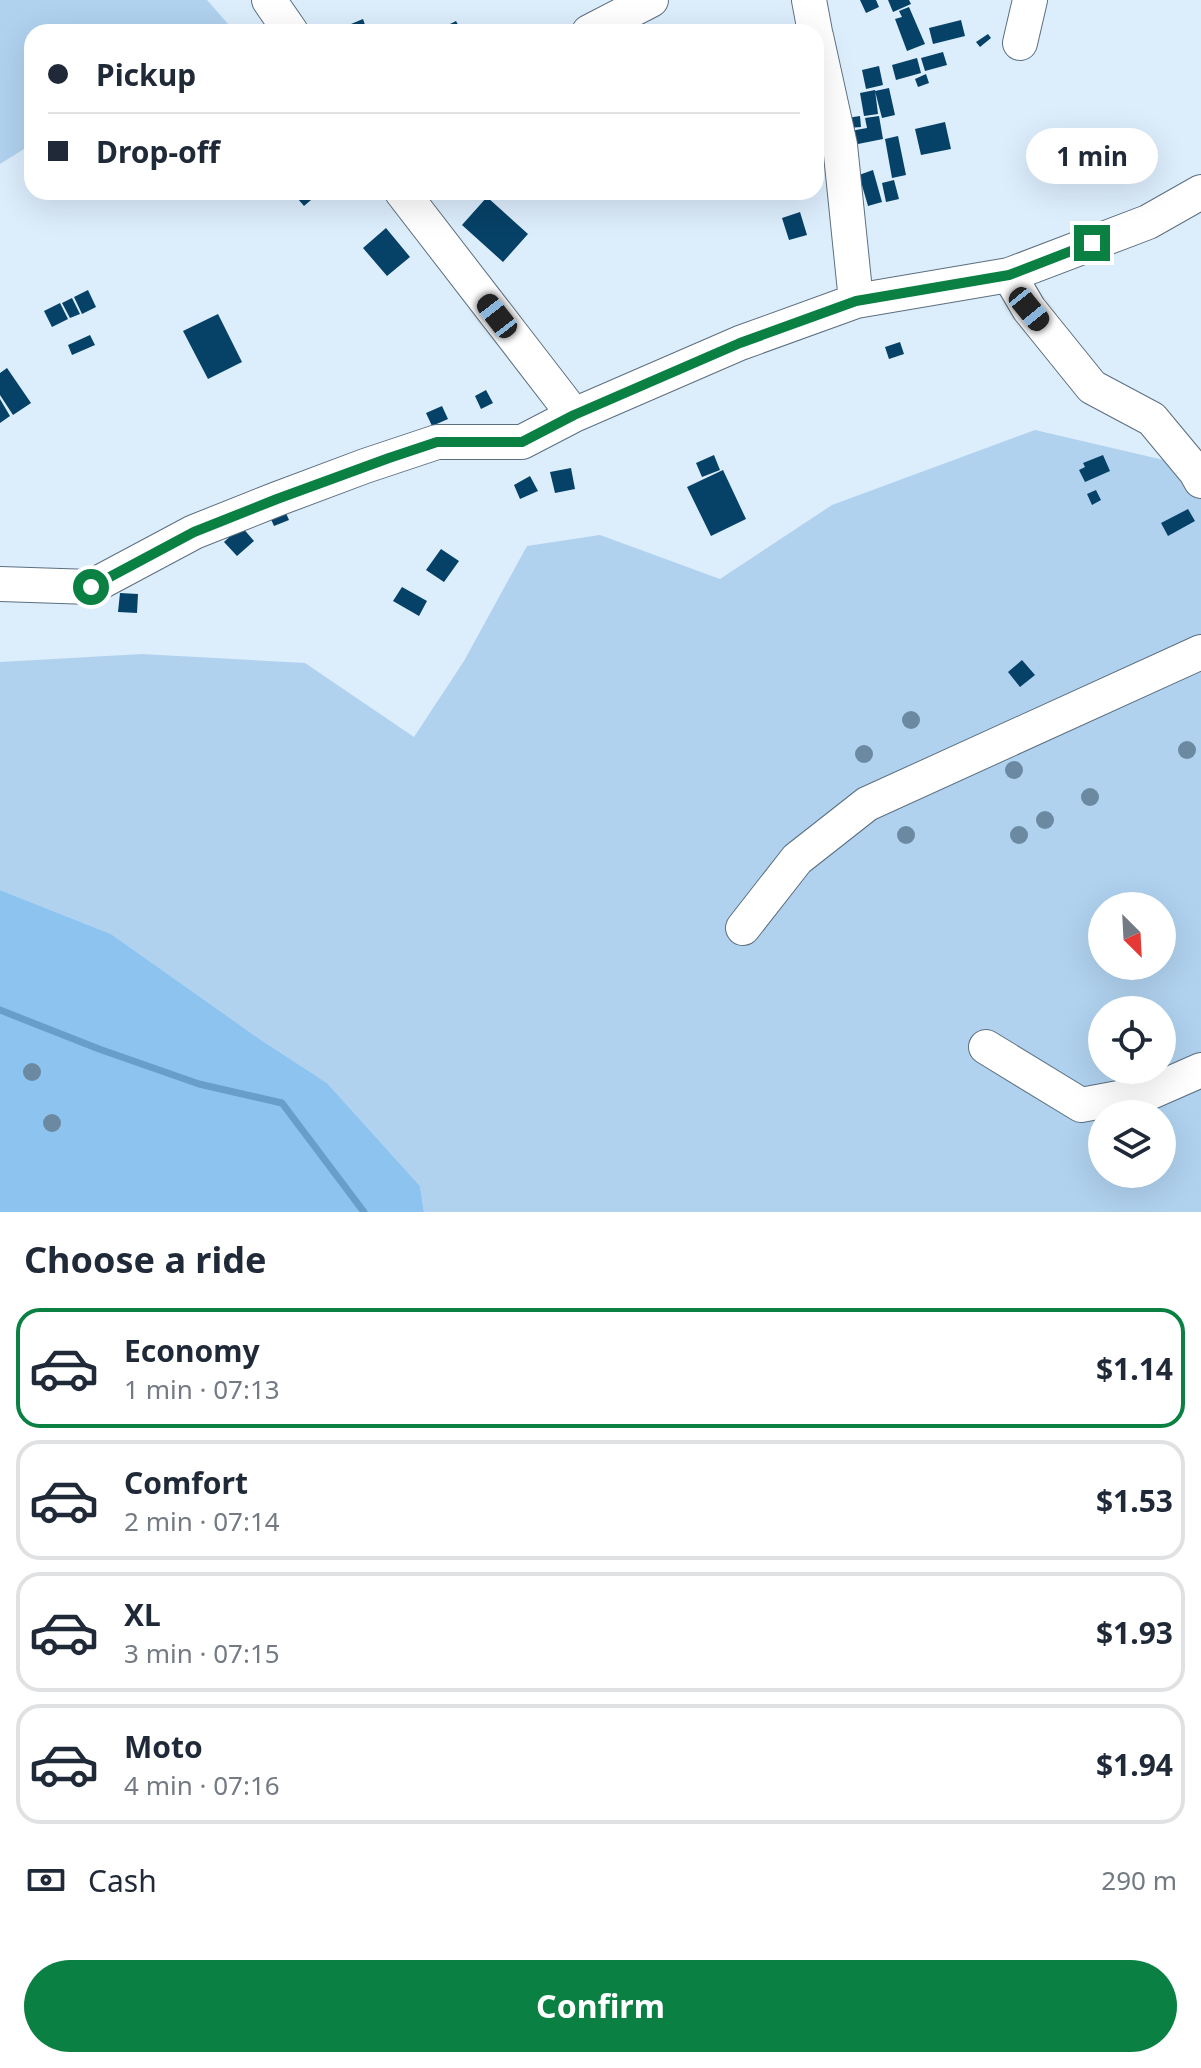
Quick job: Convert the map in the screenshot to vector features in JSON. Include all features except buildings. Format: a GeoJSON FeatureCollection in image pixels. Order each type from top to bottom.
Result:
{"type":"FeatureCollection","features":[{"type":"Feature","properties":{"kind":"street"},"geometry":{"type":"LineString","coordinates":[[269,0],[286,24]]}},
{"type":"Feature","properties":{"kind":"street"},"geometry":{"type":"LineString","coordinates":[[604,24],[651,0]]}},
{"type":"Feature","properties":{"kind":"street"},"geometry":{"type":"LineString","coordinates":[[809,0],[814,24]]}},
{"type":"Feature","properties":{"kind":"street"},"geometry":{"type":"LineString","coordinates":[[1020,43],[1030,0]]}},
{"type":"Feature","properties":{"kind":"street"},"geometry":{"type":"LineString","coordinates":[[824,71],[840,145],[856,301]]}},
{"type":"Feature","properties":{"kind":"street"},"geometry":{"type":"LineString","coordinates":[[0,584],[91,587],[194,532],[350,472],[437,442],[522,442],[574,415],[740,343],[856,301],[1009,275],[1148,222],[1201,192]]}},
{"type":"Feature","properties":{"kind":"street"},"geometry":{"type":"LineString","coordinates":[[408,200],[574,415]]}},
{"type":"Feature","properties":{"kind":"street"},"geometry":{"type":"LineString","coordinates":[[1009,275],[1029,309],[1092,387],[1152,419],[1201,481]]}},
{"type":"Feature","properties":{"kind":"street"},"geometry":{"type":"LineString","coordinates":[[743,928],[797,859],[867,804],[1201,652]]}},
{"type":"Feature","properties":{"kind":"street"},"geometry":{"type":"LineString","coordinates":[[986,1047],[1081,1105],[1151,1092],[1201,1070]]}},
{"type":"Feature","properties":{"kind":"shaded area"},"geometry":{"type":"Polygon","coordinates":[[[0,0],[207,0],[228,24],[24,24],[24,149],[0,164],[0,0]]]}},
{"type":"Feature","properties":{"kind":"shaded area"},"geometry":{"type":"Polygon","coordinates":[[[1035,430],[1185,465],[1201,487],[1201,1212],[424,1212],[420,1186],[327,1083],[111,934],[0,890],[0,662],[142,654],[305,663],[414,737],[464,661],[527,546],[600,535],[720,579],[832,505],[1035,430]]]}},
{"type":"Feature","properties":{"kind":"shaded area"},"geometry":{"type":"Polygon","coordinates":[[[0,890],[111,934],[327,1083],[420,1186],[424,1212],[0,1212],[0,890]]]}},
{"type":"Feature","properties":{"kind":"waterway"},"geometry":{"type":"LineString","coordinates":[[0,1010],[199,1084],[282,1103],[364,1212]]}},
{"type":"Feature","properties":{"kind":"route"},"geometry":{"type":"LineString","coordinates":[[91,587],[194,532],[389,458],[437,442],[522,442],[574,415],[740,343],[856,301],[1009,275],[1092,243]]}}]}
